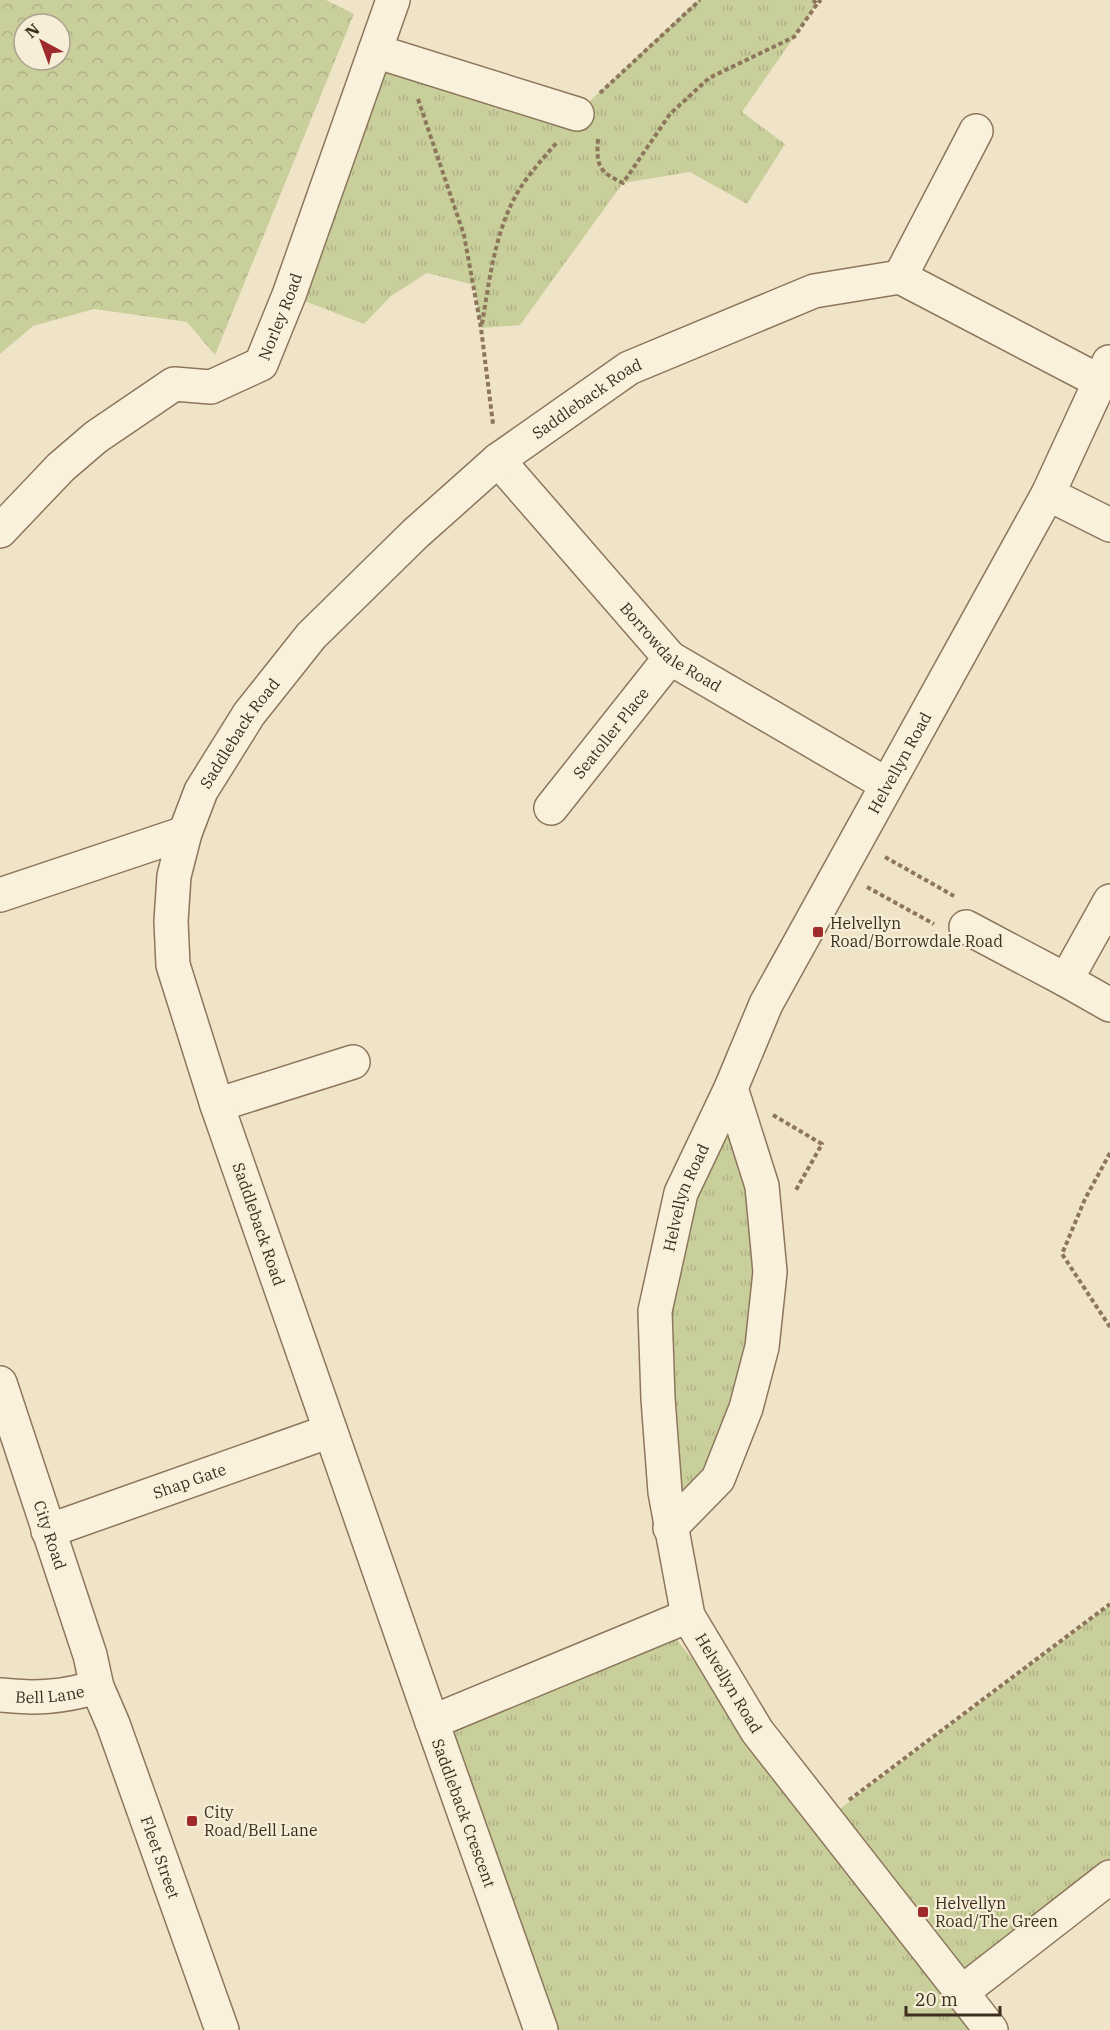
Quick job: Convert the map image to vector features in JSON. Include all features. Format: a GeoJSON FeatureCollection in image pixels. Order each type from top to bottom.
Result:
{"type":"FeatureCollection","features":[{"type":"Feature","properties":{"kind":"street","name":"Norley Road"},"geometry":{"type":"LineString","coordinates":[[0,531],[61,467],[96,437],[174,384],[212,387],[261,364],[389,55],[393,0]]}},
{"type":"Feature","properties":{"kind":"street"},"geometry":{"type":"LineString","coordinates":[[389,55],[592,115]]}},
{"type":"Feature","properties":{"kind":"street"},"geometry":{"type":"LineString","coordinates":[[976,131],[900,277],[1105,371]]}},
{"type":"Feature","properties":{"kind":"street","name":"Saddleback Road"},"geometry":{"type":"LineString","coordinates":[[432,1722],[217,1105],[173,965],[171,921],[174,876],[185,833],[201,792],[249,714],[310,636],[415,534],[498,460],[629,368],[814,291],[900,277]]}},
{"type":"Feature","properties":{"kind":"street","name":"Helvellyn Road"},"geometry":{"type":"LineString","coordinates":[[991,2030],[757,1731],[688,1616],[670,1528],[658,1398],[655,1311],[681,1193],[731,1089],[766,1004],[1048,494],[1105,371]]}},
{"type":"Feature","properties":{"kind":"street","name":"Borrowdale Road"},"geometry":{"type":"LineString","coordinates":[[498,460],[670,658],[886,784]]}},
{"type":"Feature","properties":{"kind":"street"},"geometry":{"type":"LineString","coordinates":[[1048,494],[1110,525]]}},
{"type":"Feature","properties":{"kind":"street","name":"Seatoller Place"},"geometry":{"type":"LineString","coordinates":[[551,808],[670,658]]}},
{"type":"Feature","properties":{"kind":"street"},"geometry":{"type":"LineString","coordinates":[[0,895],[185,833]]}},
{"type":"Feature","properties":{"kind":"street"},"geometry":{"type":"LineString","coordinates":[[1066,980],[1110,901]]}},
{"type":"Feature","properties":{"kind":"street"},"geometry":{"type":"LineString","coordinates":[[967,927],[1110,1005]]}},
{"type":"Feature","properties":{"kind":"street"},"geometry":{"type":"LineString","coordinates":[[217,1105],[353,1062]]}},
{"type":"Feature","properties":{"kind":"street"},"geometry":{"type":"LineString","coordinates":[[670,1528],[718,1479],[746,1408],[762,1347],[770,1272],[762,1186],[731,1089]]}},
{"type":"Feature","properties":{"kind":"street","name":"City Road"},"geometry":{"type":"LineString","coordinates":[[0,1383],[90,1655],[97,1687]]}},
{"type":"Feature","properties":{"kind":"street","name":"Shap Gate"},"geometry":{"type":"LineString","coordinates":[[48,1531],[330,1431]]}},
{"type":"Feature","properties":{"kind":"street","name":"Saddleback Crescent"},"geometry":{"type":"LineString","coordinates":[[541,2030],[432,1722],[688,1616]]}},
{"type":"Feature","properties":{"kind":"street","name":"Bell Lane"},"geometry":{"type":"LineString","coordinates":[[0,1695],[34,1699],[68,1695],[97,1687]]}},
{"type":"Feature","properties":{"kind":"street","name":"Fleet Street"},"geometry":{"type":"LineString","coordinates":[[97,1687],[113,1724],[222,2030]]}},
{"type":"Feature","properties":{"kind":"street"},"geometry":{"type":"LineString","coordinates":[[962,1992],[1110,1877]]}},
{"type":"Feature","properties":{"kind":"path"},"geometry":{"type":"LineString","coordinates":[[481,328],[492,264],[505,221],[524,182],[563,135],[592,115],[603,91],[700,0]]}},
{"type":"Feature","properties":{"kind":"path"},"geometry":{"type":"LineString","coordinates":[[603,91],[592,115],[597,161],[605,174],[623,183],[670,114],[709,78],[794,37],[817,1]]}},
{"type":"Feature","properties":{"kind":"path"},"geometry":{"type":"LineString","coordinates":[[389,55],[464,235],[481,328],[498,460]]}},
{"type":"Feature","properties":{"kind":"path"},"geometry":{"type":"LineString","coordinates":[[840,872],[959,938],[978,909],[856,841]]}},
{"type":"Feature","properties":{"kind":"path"},"geometry":{"type":"LineString","coordinates":[[1110,1153],[1085,1198],[1062,1254],[1110,1327]]}},
{"type":"Feature","properties":{"kind":"path"},"geometry":{"type":"LineString","coordinates":[[825,1820],[874,1778],[1110,1604]]}},
{"type":"Feature","properties":{"kind":"green space"},"geometry":{"type":"Polygon","coordinates":[[[0,0],[326,0],[354,14],[215,355],[187,322],[94,309],[33,326],[0,354],[0,0]]]}},
{"type":"Feature","properties":{"kind":"green space"},"geometry":{"type":"Polygon","coordinates":[[[698,0],[813,0],[817,4],[742,112],[785,144],[747,204],[690,172],[623,183],[520,325],[481,328],[474,285],[427,273],[391,296],[364,324],[289,295],[375,51],[576,114],[698,0]]]}},
{"type":"Feature","properties":{"kind":"green space"},"geometry":{"type":"Polygon","coordinates":[[[731,1088],[767,1240],[759,1360],[718,1479],[670,1528],[656,1350],[679,1205],[731,1088]]]}},
{"type":"Feature","properties":{"kind":"green space"},"geometry":{"type":"Polygon","coordinates":[[[1110,1605],[1110,1876],[973,1985],[825,1820],[1110,1605]]]}},
{"type":"Feature","properties":{"kind":"green space"},"geometry":{"type":"Polygon","coordinates":[[[664,1624],[991,2030],[545,2030],[438,1739],[664,1624]]]}},
{"type":"Feature","properties":{"kind":"place","name":"Helvellyn Road/Borrowdale Road"},"geometry":{"type":"Point","coordinates":[818,932]}},
{"type":"Feature","properties":{"kind":"place","name":"City Road/Bell Lane"},"geometry":{"type":"Point","coordinates":[192,1821]}},
{"type":"Feature","properties":{"kind":"place","name":"Helvellyn Road/The Green"},"geometry":{"type":"Point","coordinates":[923,1912]}}]}
